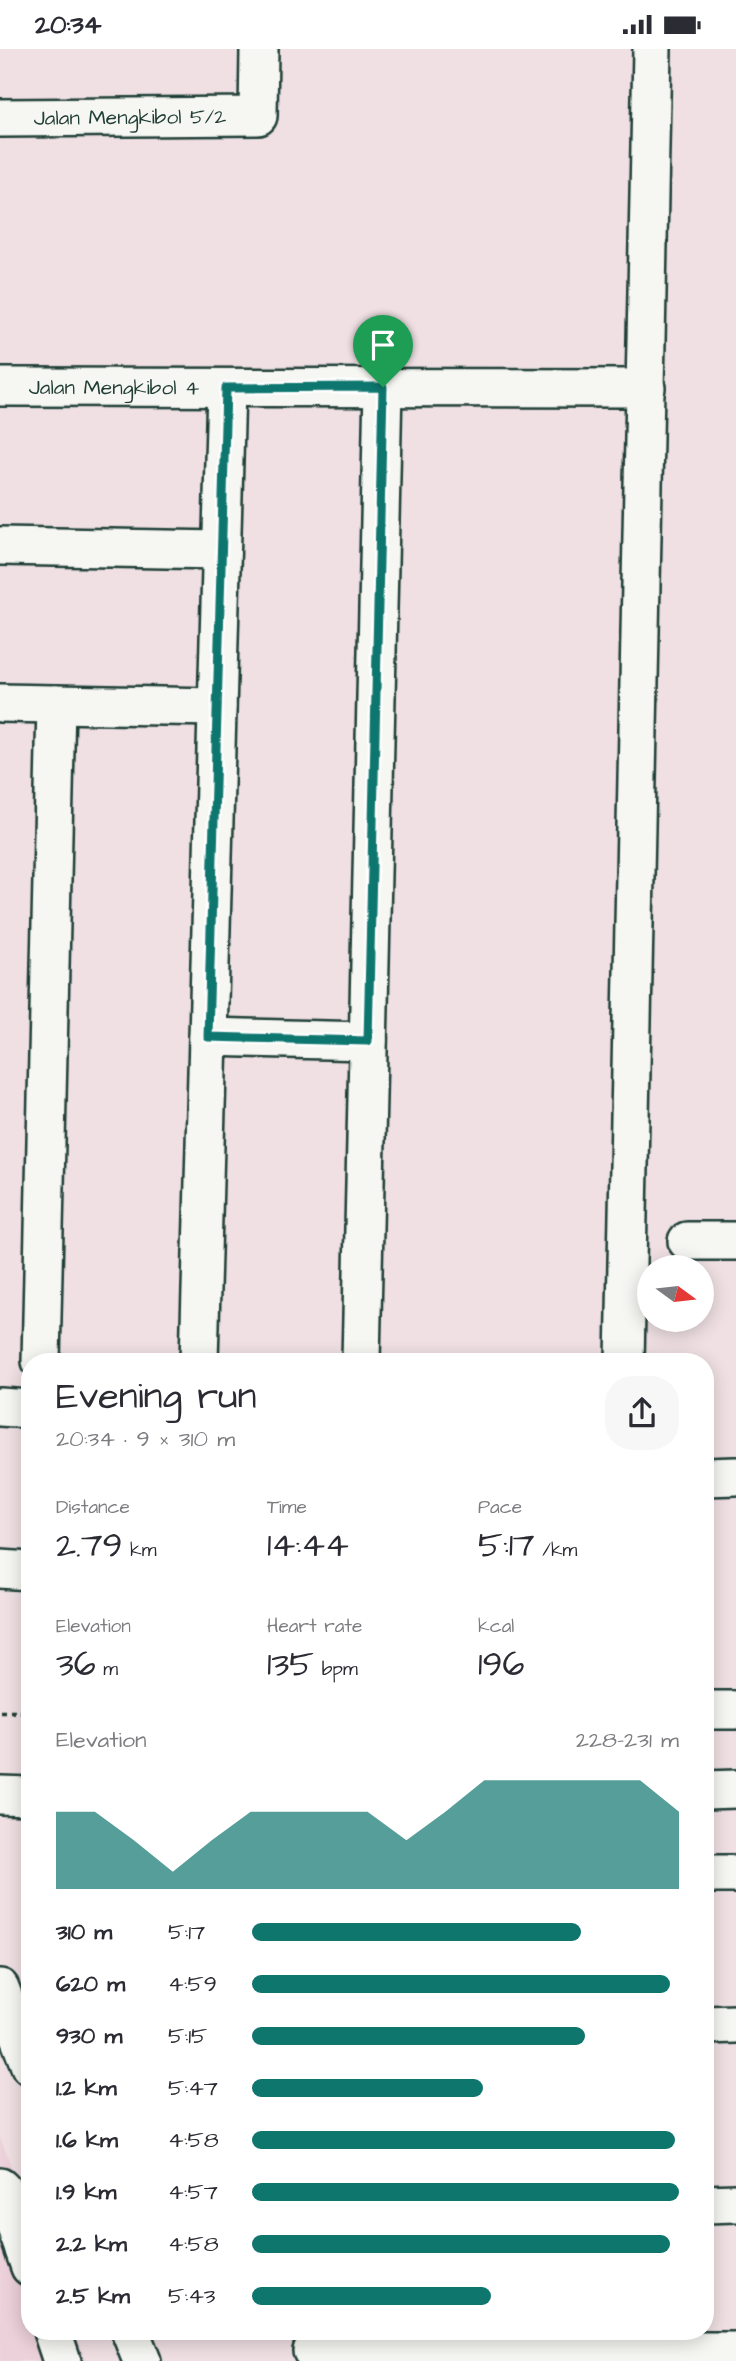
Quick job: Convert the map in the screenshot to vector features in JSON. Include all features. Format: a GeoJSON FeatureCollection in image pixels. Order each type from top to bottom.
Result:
{"type":"FeatureCollection","features":[{"type":"Feature","properties":{"kind":"street","name":"Jalan Mengkibol 5/2"},"geometry":{"type":"LineString","coordinates":[[0,118],[258,116],[258,49]]}},
{"type":"Feature","properties":{"kind":"street"},"geometry":{"type":"LineString","coordinates":[[625,1353],[633,860],[652,49]]}},
{"type":"Feature","properties":{"kind":"street","name":"Jalan Mengkibol 4"},"geometry":{"type":"LineString","coordinates":[[0,387],[646,388]]}},
{"type":"Feature","properties":{"kind":"street"},"geometry":{"type":"LineString","coordinates":[[361,1353],[383,387]]}},
{"type":"Feature","properties":{"kind":"street"},"geometry":{"type":"LineString","coordinates":[[199,1353],[226,388]]}},
{"type":"Feature","properties":{"kind":"street"},"geometry":{"type":"LineString","coordinates":[[0,545],[221,550]]}},
{"type":"Feature","properties":{"kind":"street"},"geometry":{"type":"LineString","coordinates":[[0,703],[217,707]]}},
{"type":"Feature","properties":{"kind":"street"},"geometry":{"type":"LineString","coordinates":[[41,1353],[56,704]]}},
{"type":"Feature","properties":{"kind":"street"},"geometry":{"type":"LineString","coordinates":[[208,1037],[368,1041]]}},
{"type":"Feature","properties":{"kind":"street"},"geometry":{"type":"LineString","coordinates":[[687,1241],[736,1241]]}},
{"type":"Feature","properties":{"kind":"street"},"geometry":{"type":"LineString","coordinates":[[0,1407],[21,1408]]}},
{"type":"Feature","properties":{"kind":"street"},"geometry":{"type":"LineString","coordinates":[[714,1477],[736,1476]]}},
{"type":"Feature","properties":{"kind":"street"},"geometry":{"type":"LineString","coordinates":[[0,1570],[21,1570]]}},
{"type":"Feature","properties":{"kind":"street"},"geometry":{"type":"LineString","coordinates":[[714,1710],[736,1710]]}},
{"type":"Feature","properties":{"kind":"street"},"geometry":{"type":"LineString","coordinates":[[714,1790],[736,1789]]}},
{"type":"Feature","properties":{"kind":"street"},"geometry":{"type":"LineString","coordinates":[[0,1795],[21,1796]]}},
{"type":"Feature","properties":{"kind":"street"},"geometry":{"type":"LineString","coordinates":[[714,1874],[736,1874]]}},
{"type":"Feature","properties":{"kind":"street"},"geometry":{"type":"LineString","coordinates":[[0,1988],[21,2043]]}},
{"type":"Feature","properties":{"kind":"street"},"geometry":{"type":"LineString","coordinates":[[714,2025],[736,2024]]}},
{"type":"Feature","properties":{"kind":"street"},"geometry":{"type":"LineString","coordinates":[[0,2187],[21,2241]]}},
{"type":"Feature","properties":{"kind":"street"},"geometry":{"type":"LineString","coordinates":[[714,2204],[736,2203]]}},
{"type":"Feature","properties":{"kind":"street"},"geometry":{"type":"LineString","coordinates":[[55,2340],[62,2361]]}},
{"type":"Feature","properties":{"kind":"street"},"geometry":{"type":"LineString","coordinates":[[134,2340],[142,2361]]}},
{"type":"Feature","properties":{"kind":"street"},"geometry":{"type":"LineString","coordinates":[[311,2347],[736,2351]]}},
{"type":"Feature","properties":{"kind":"path"},"geometry":{"type":"LineString","coordinates":[[0,1712],[21,1713]]}},
{"type":"Feature","properties":{"kind":"shaded area"},"geometry":{"type":"Polygon","coordinates":[[[0,2137],[21,2192],[21,2340],[78,2340],[86,2361],[0,2361],[0,2137]]]}},
{"type":"Feature","properties":{"kind":"route"},"geometry":{"type":"LineString","coordinates":[[383,387],[368,1041],[208,1037],[226,388],[383,387]]}}]}
